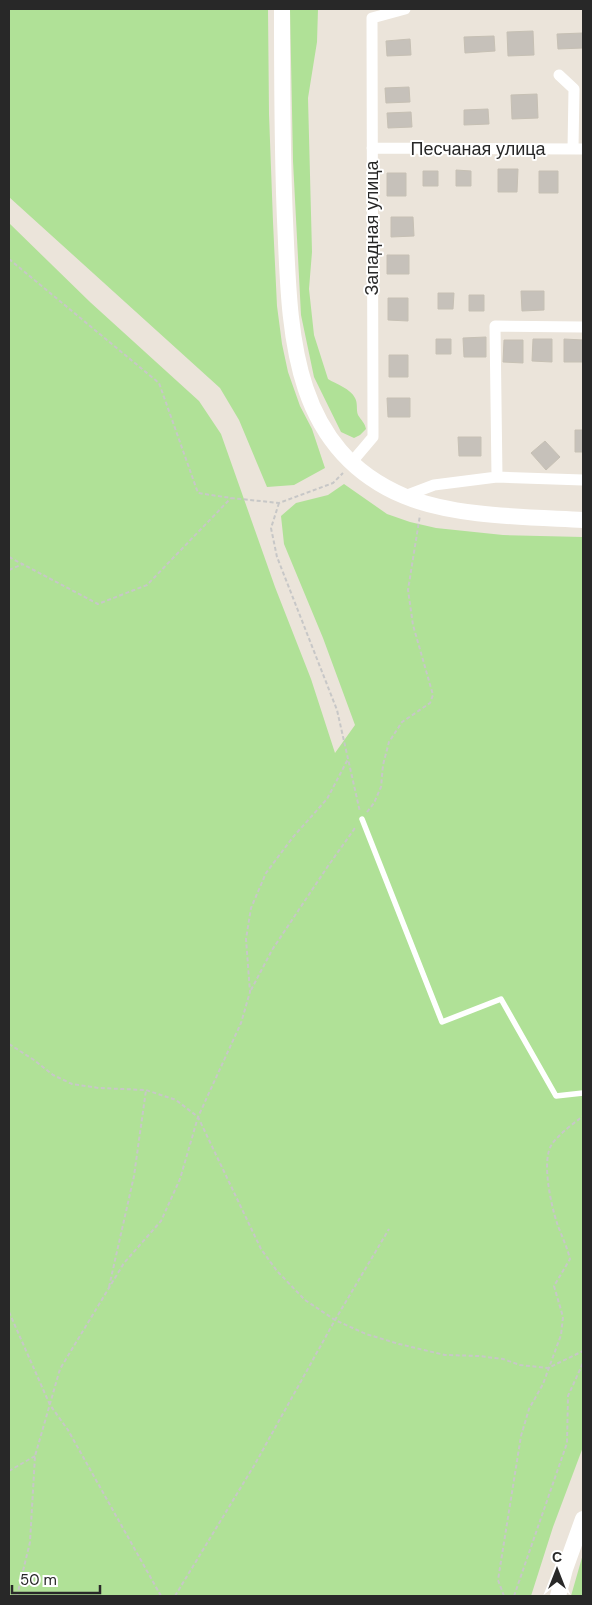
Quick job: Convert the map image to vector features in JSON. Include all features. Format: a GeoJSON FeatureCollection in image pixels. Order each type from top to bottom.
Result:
{"type":"FeatureCollection","features":[{"type":"Feature","properties":{"kind":"main road"},"geometry":{"type":"LineString","coordinates":[[282,9],[282,158],[290,315],[301,376],[312,406],[323,427],[351,463],[368,476],[405,496],[422,502],[468,512],[583,520]]}},
{"type":"Feature","properties":{"kind":"main road"},"geometry":{"type":"LineString","coordinates":[[558,1596],[565,1569],[583,1519]]}},
{"type":"Feature","properties":{"kind":"street","name":"Западная улица"},"geometry":{"type":"LineString","coordinates":[[351,463],[373,437],[372,18],[405,9]]}},
{"type":"Feature","properties":{"kind":"street"},"geometry":{"type":"LineString","coordinates":[[559,75],[574,89],[578,149]]}},
{"type":"Feature","properties":{"kind":"street","name":"Песчаная улица"},"geometry":{"type":"LineString","coordinates":[[372,148],[578,149]]}},
{"type":"Feature","properties":{"kind":"street"},"geometry":{"type":"LineString","coordinates":[[497,478],[495,326],[583,327]]}},
{"type":"Feature","properties":{"kind":"street"},"geometry":{"type":"LineString","coordinates":[[405,496],[434,485],[497,478],[583,480]]}},
{"type":"Feature","properties":{"kind":"lane"},"geometry":{"type":"LineString","coordinates":[[362,819],[442,1022],[501,999],[556,1096],[583,1093]]}},
{"type":"Feature","properties":{"kind":"path"},"geometry":{"type":"LineString","coordinates":[[9,258],[158,383],[198,493],[279,503],[333,483],[351,463]]}},
{"type":"Feature","properties":{"kind":"path"},"geometry":{"type":"LineString","coordinates":[[9,557],[98,604],[147,585],[231,498]]}},
{"type":"Feature","properties":{"kind":"path"},"geometry":{"type":"LineString","coordinates":[[17,1596],[30,1542],[35,1456],[60,1369],[124,1263],[161,1221],[180,1179],[198,1117],[241,1023],[250,992],[272,950],[328,866],[374,803],[381,787],[389,742],[402,722],[430,703],[433,695],[413,625],[408,590],[422,502]]}},
{"type":"Feature","properties":{"kind":"path"},"geometry":{"type":"LineString","coordinates":[[279,503],[271,528],[276,557],[337,710],[362,819]]}},
{"type":"Feature","properties":{"kind":"path"},"geometry":{"type":"LineString","coordinates":[[9,570],[23,564]]}},
{"type":"Feature","properties":{"kind":"path"},"geometry":{"type":"LineString","coordinates":[[250,992],[246,939],[251,908],[266,873],[292,837],[327,799],[348,759]]}},
{"type":"Feature","properties":{"kind":"path"},"geometry":{"type":"LineString","coordinates":[[9,1044],[53,1074],[72,1084],[99,1088],[146,1090],[176,1100],[198,1117],[261,1249],[277,1271],[305,1300],[335,1320],[366,1334],[446,1355],[503,1359],[520,1365],[548,1368],[583,1351]]}},
{"type":"Feature","properties":{"kind":"path"},"geometry":{"type":"LineString","coordinates":[[108,1290],[134,1176],[146,1090]]}},
{"type":"Feature","properties":{"kind":"path"},"geometry":{"type":"LineString","coordinates":[[504,1596],[498,1580],[521,1436],[529,1409],[543,1384],[561,1334],[563,1317],[554,1286],[570,1259],[567,1245],[557,1224],[548,1184],[548,1161],[551,1145],[583,1116]]}},
{"type":"Feature","properties":{"kind":"path"},"geometry":{"type":"LineString","coordinates":[[175,1596],[255,1464],[335,1320],[389,1229]]}},
{"type":"Feature","properties":{"kind":"path"},"geometry":{"type":"LineString","coordinates":[[9,1312],[50,1405],[68,1430],[161,1596]]}},
{"type":"Feature","properties":{"kind":"path"},"geometry":{"type":"LineString","coordinates":[[514,1596],[567,1443],[568,1396],[583,1362]]}},
{"type":"Feature","properties":{"kind":"path"},"geometry":{"type":"LineString","coordinates":[[9,1471],[35,1456]]}},
{"type":"Feature","properties":{"kind":"green space"},"geometry":{"type":"Polygon","coordinates":[[[9,9],[268,9],[269,114],[277,306],[288,372],[300,406],[312,429],[325,468],[294,485],[267,487],[239,420],[220,388],[9,197],[9,9]]]}},
{"type":"Feature","properties":{"kind":"green space"},"geometry":{"type":"Polygon","coordinates":[[[290,9],[318,9],[317,42],[308,98],[312,252],[309,289],[314,335],[328,379],[347,389],[353,395],[358,415],[366,429],[354,438],[341,432],[314,377],[301,315],[293,161],[290,9]]]}},
{"type":"Feature","properties":{"kind":"green space"},"geometry":{"type":"Polygon","coordinates":[[[9,223],[90,302],[199,401],[221,434],[275,587],[311,679],[335,753],[355,725],[323,638],[284,544],[281,516],[296,503],[328,495],[344,484],[387,514],[436,528],[503,535],[583,537],[583,1447],[553,1527],[531,1596],[9,1596],[9,223]]]}},
{"type":"Feature","properties":{"kind":"green space"},"geometry":{"type":"Polygon","coordinates":[[[583,1554],[583,1596],[571,1596],[583,1554]]]}},
{"type":"Feature","properties":{"kind":"building"},"geometry":{"type":"Polygon","coordinates":[[[533,31],[534,55],[508,56],[507,32],[533,31]]]}},
{"type":"Feature","properties":{"kind":"building"},"geometry":{"type":"Polygon","coordinates":[[[583,33],[583,48],[558,49],[557,34],[583,33]]]}},
{"type":"Feature","properties":{"kind":"building"},"geometry":{"type":"Polygon","coordinates":[[[494,36],[495,51],[465,53],[464,37],[494,36]]]}},
{"type":"Feature","properties":{"kind":"building"},"geometry":{"type":"Polygon","coordinates":[[[410,39],[411,55],[387,56],[386,41],[410,39]]]}},
{"type":"Feature","properties":{"kind":"building"},"geometry":{"type":"Polygon","coordinates":[[[409,87],[410,102],[386,103],[385,88],[409,87]]]}},
{"type":"Feature","properties":{"kind":"building"},"geometry":{"type":"Polygon","coordinates":[[[537,94],[538,118],[512,119],[511,95],[537,94]]]}},
{"type":"Feature","properties":{"kind":"building"},"geometry":{"type":"Polygon","coordinates":[[[488,109],[489,124],[464,125],[464,110],[488,109]]]}},
{"type":"Feature","properties":{"kind":"building"},"geometry":{"type":"Polygon","coordinates":[[[411,112],[412,127],[388,128],[387,113],[411,112]]]}},
{"type":"Feature","properties":{"kind":"building"},"geometry":{"type":"Polygon","coordinates":[[[498,169],[518,169],[517,192],[498,192],[498,169]]]}},
{"type":"Feature","properties":{"kind":"building"},"geometry":{"type":"Polygon","coordinates":[[[456,170],[471,171],[471,186],[456,186],[456,170]]]}},
{"type":"Feature","properties":{"kind":"building"},"geometry":{"type":"Polygon","coordinates":[[[423,171],[438,171],[438,186],[423,186],[423,171]]]}},
{"type":"Feature","properties":{"kind":"building"},"geometry":{"type":"Polygon","coordinates":[[[539,171],[558,171],[558,193],[539,193],[539,171]]]}},
{"type":"Feature","properties":{"kind":"building"},"geometry":{"type":"Polygon","coordinates":[[[387,173],[406,173],[406,196],[387,196],[387,173]]]}},
{"type":"Feature","properties":{"kind":"building"},"geometry":{"type":"Polygon","coordinates":[[[391,217],[413,217],[414,236],[391,237],[391,217]]]}},
{"type":"Feature","properties":{"kind":"building"},"geometry":{"type":"Polygon","coordinates":[[[387,255],[409,255],[409,274],[387,274],[387,255]]]}},
{"type":"Feature","properties":{"kind":"building"},"geometry":{"type":"Polygon","coordinates":[[[521,291],[544,291],[544,310],[522,311],[521,291]]]}},
{"type":"Feature","properties":{"kind":"building"},"geometry":{"type":"Polygon","coordinates":[[[438,293],[454,293],[453,309],[438,309],[438,293]]]}},
{"type":"Feature","properties":{"kind":"building"},"geometry":{"type":"Polygon","coordinates":[[[469,295],[484,295],[484,311],[469,311],[469,295]]]}},
{"type":"Feature","properties":{"kind":"building"},"geometry":{"type":"Polygon","coordinates":[[[388,298],[408,298],[408,321],[388,320],[388,298]]]}},
{"type":"Feature","properties":{"kind":"building"},"geometry":{"type":"Polygon","coordinates":[[[486,337],[486,357],[464,357],[463,338],[486,337]]]}},
{"type":"Feature","properties":{"kind":"building"},"geometry":{"type":"Polygon","coordinates":[[[436,339],[451,339],[451,354],[436,354],[436,339]]]}},
{"type":"Feature","properties":{"kind":"building"},"geometry":{"type":"Polygon","coordinates":[[[533,339],[552,339],[552,362],[532,361],[533,339]]]}},
{"type":"Feature","properties":{"kind":"building"},"geometry":{"type":"Polygon","coordinates":[[[564,339],[583,340],[583,362],[564,362],[564,339]]]}},
{"type":"Feature","properties":{"kind":"building"},"geometry":{"type":"Polygon","coordinates":[[[504,340],[523,340],[523,363],[503,362],[504,340]]]}},
{"type":"Feature","properties":{"kind":"building"},"geometry":{"type":"Polygon","coordinates":[[[389,355],[408,355],[408,377],[389,377],[389,355]]]}},
{"type":"Feature","properties":{"kind":"building"},"geometry":{"type":"Polygon","coordinates":[[[387,398],[410,398],[410,417],[388,417],[387,398]]]}},
{"type":"Feature","properties":{"kind":"building"},"geometry":{"type":"Polygon","coordinates":[[[575,430],[583,430],[583,452],[575,452],[575,430]]]}},
{"type":"Feature","properties":{"kind":"building"},"geometry":{"type":"Polygon","coordinates":[[[458,437],[481,437],[481,456],[459,456],[458,437]]]}},
{"type":"Feature","properties":{"kind":"building"},"geometry":{"type":"Polygon","coordinates":[[[545,441],[560,457],[546,470],[531,453],[545,441]]]}}]}
